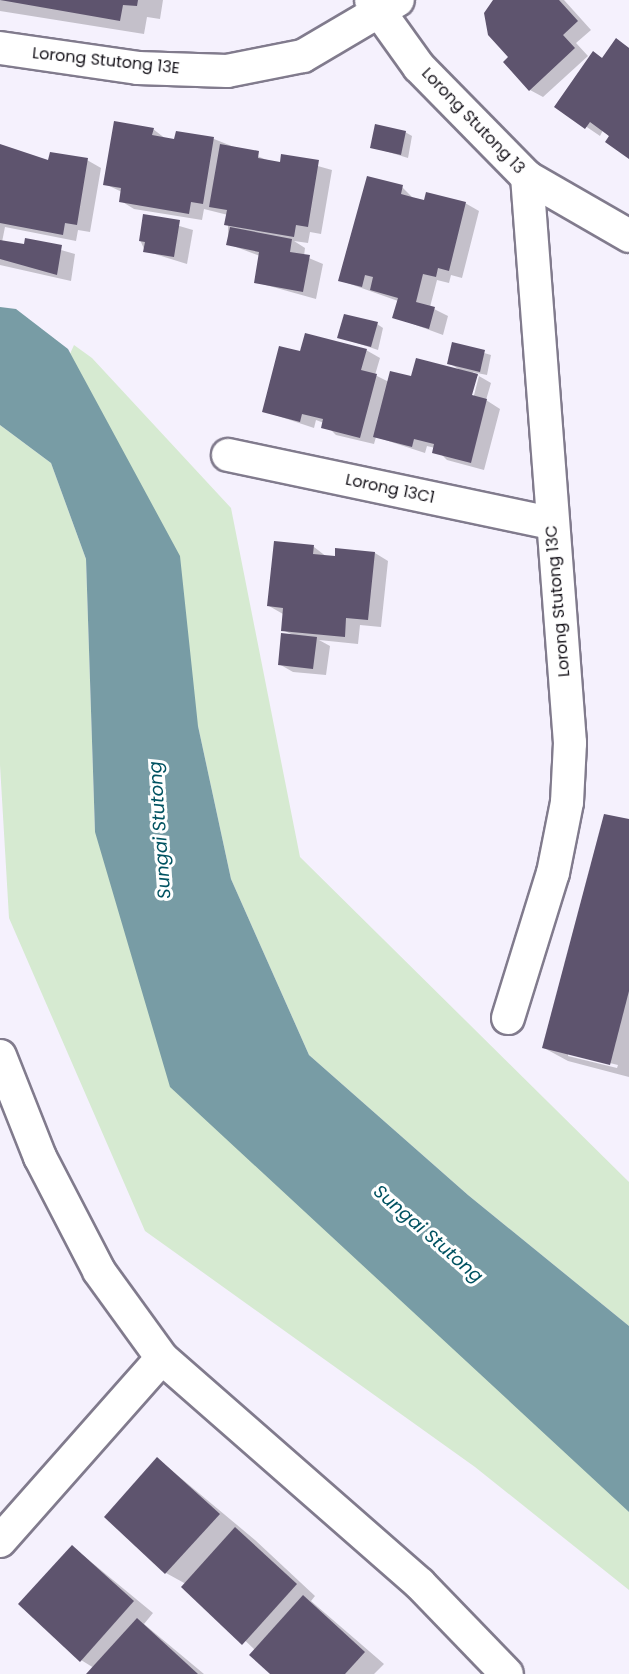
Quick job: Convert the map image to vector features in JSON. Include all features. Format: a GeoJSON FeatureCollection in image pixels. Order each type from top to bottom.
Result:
{"type":"FeatureCollection","features":[{"type":"Feature","properties":{"kind":"street","name":"Lorong Stutong 13E"},"geometry":{"type":"LineString","coordinates":[[0,48],[138,68],[227,71],[303,56],[383,5]]}},
{"type":"Feature","properties":{"kind":"street","name":"Lorong Stutong 13"},"geometry":{"type":"LineString","coordinates":[[383,5],[419,67],[527,177],[629,236]]}},
{"type":"Feature","properties":{"kind":"street","name":"Lorong Stutong 13C"},"geometry":{"type":"LineString","coordinates":[[508,1018],[553,873],[567,802],[570,743],[527,177]]}},
{"type":"Feature","properties":{"kind":"street","name":"Lorong 13C1"},"geometry":{"type":"LineString","coordinates":[[228,455],[552,523]]}},
{"type":"Feature","properties":{"kind":"street"},"geometry":{"type":"LineString","coordinates":[[0,1056],[40,1157],[99,1271],[162,1358],[420,1584],[507,1674]]}},
{"type":"Feature","properties":{"kind":"street"},"geometry":{"type":"LineString","coordinates":[[0,1541],[162,1358]]}},
{"type":"Feature","properties":{"kind":"green space"},"geometry":{"type":"Polygon","coordinates":[[[74,345],[92,358],[231,508],[300,857],[629,1182],[629,1326],[468,1195],[309,1055],[231,879],[198,726],[69,356],[74,345]]]}},
{"type":"Feature","properties":{"kind":"green space"},"geometry":{"type":"Polygon","coordinates":[[[0,425],[51,463],[86,559],[95,832],[629,1512],[629,1590],[475,1467],[145,1231],[9,918],[0,765],[0,425]]]}},
{"type":"Feature","properties":{"kind":"water","name":"Sungai Stutong"},"geometry":{"type":"Polygon","coordinates":[[[0,307],[16,309],[68,349],[180,556],[198,726],[231,879],[309,1055],[468,1195],[629,1326],[629,1512],[170,1087],[95,832],[86,559],[51,463],[0,425],[0,307]]]}},
{"type":"Feature","properties":{"kind":"building"},"geometry":{"type":"Polygon","coordinates":[[[0,0],[138,0],[137,6],[123,5],[120,21],[0,0]]]}},
{"type":"Feature","properties":{"kind":"building"},"geometry":{"type":"Polygon","coordinates":[[[493,0],[559,0],[578,21],[563,35],[575,48],[529,91],[503,62],[508,57],[488,35],[484,13],[493,0]]]}},
{"type":"Feature","properties":{"kind":"building"},"geometry":{"type":"Polygon","coordinates":[[[616,38],[629,48],[629,159],[605,142],[609,136],[590,122],[585,129],[554,107],[593,51],[602,58],[616,38]]]}},
{"type":"Feature","properties":{"kind":"building"},"geometry":{"type":"Polygon","coordinates":[[[114,121],[154,128],[152,135],[174,139],[176,131],[214,137],[203,204],[191,202],[189,214],[119,202],[121,188],[103,185],[114,121]]]}},
{"type":"Feature","properties":{"kind":"building"},"geometry":{"type":"Polygon","coordinates":[[[375,124],[406,131],[401,155],[370,148],[375,124]]]}},
{"type":"Feature","properties":{"kind":"building"},"geometry":{"type":"Polygon","coordinates":[[[0,144],[48,160],[50,152],[88,158],[77,225],[65,223],[63,235],[0,223],[0,144]]]}},
{"type":"Feature","properties":{"kind":"building"},"geometry":{"type":"Polygon","coordinates":[[[220,144],[259,151],[258,158],[280,162],[281,154],[319,160],[308,227],[296,225],[294,237],[224,225],[227,210],[209,207],[220,144]]]}},
{"type":"Feature","properties":{"kind":"building"},"geometry":{"type":"Polygon","coordinates":[[[367,176],[403,185],[401,194],[412,197],[424,200],[426,192],[466,202],[449,271],[438,268],[436,277],[423,274],[416,302],[435,307],[429,329],[392,318],[398,298],[370,290],[373,277],[365,275],[362,287],[338,281],[367,176]]]}},
{"type":"Feature","properties":{"kind":"building"},"geometry":{"type":"Polygon","coordinates":[[[143,214],[180,220],[174,257],[143,252],[145,242],[139,241],[143,214]]]}},
{"type":"Feature","properties":{"kind":"building"},"geometry":{"type":"Polygon","coordinates":[[[230,227],[292,239],[290,252],[310,255],[303,292],[254,283],[259,252],[226,245],[230,227]]]}},
{"type":"Feature","properties":{"kind":"building"},"geometry":{"type":"Polygon","coordinates":[[[25,238],[62,245],[57,275],[0,259],[0,240],[24,244],[25,238]]]}},
{"type":"Feature","properties":{"kind":"building"},"geometry":{"type":"Polygon","coordinates":[[[344,314],[378,322],[371,347],[337,338],[344,314]]]}},
{"type":"Feature","properties":{"kind":"building"},"geometry":{"type":"Polygon","coordinates":[[[305,333],[367,349],[361,370],[377,374],[360,438],[321,428],[323,419],[302,414],[300,422],[262,412],[279,346],[300,351],[305,333]]]}},
{"type":"Feature","properties":{"kind":"building"},"geometry":{"type":"Polygon","coordinates":[[[452,342],[485,350],[480,372],[447,364],[452,342]]]}},
{"type":"Feature","properties":{"kind":"building"},"geometry":{"type":"Polygon","coordinates":[[[416,358],[478,374],[472,395],[487,399],[471,463],[432,453],[434,444],[414,439],[412,447],[373,437],[390,371],[411,376],[416,358]]]}},
{"type":"Feature","properties":{"kind":"building"},"geometry":{"type":"Polygon","coordinates":[[[274,541],[314,545],[313,554],[335,556],[335,548],[375,552],[368,620],[346,618],[345,637],[281,631],[283,608],[267,606],[274,541]]]}},
{"type":"Feature","properties":{"kind":"building"},"geometry":{"type":"Polygon","coordinates":[[[281,633],[317,637],[313,669],[278,665],[281,633]]]}},
{"type":"Feature","properties":{"kind":"building"},"geometry":{"type":"Polygon","coordinates":[[[604,814],[629,819],[629,991],[610,1065],[542,1048],[604,814]]]}},
{"type":"Feature","properties":{"kind":"building"},"geometry":{"type":"Polygon","coordinates":[[[157,1457],[220,1514],[165,1574],[104,1517],[157,1457]]]}},
{"type":"Feature","properties":{"kind":"building"},"geometry":{"type":"Polygon","coordinates":[[[235,1527],[297,1584],[242,1645],[181,1587],[235,1527]]]}},
{"type":"Feature","properties":{"kind":"building"},"geometry":{"type":"Polygon","coordinates":[[[72,1545],[134,1601],[80,1662],[18,1604],[72,1545]]]}},
{"type":"Feature","properties":{"kind":"building"},"geometry":{"type":"Polygon","coordinates":[[[303,1595],[365,1652],[345,1674],[270,1674],[249,1655],[303,1595]]]}},
{"type":"Feature","properties":{"kind":"building"},"geometry":{"type":"Polygon","coordinates":[[[137,1618],[198,1674],[86,1674],[137,1618]]]}}]}
